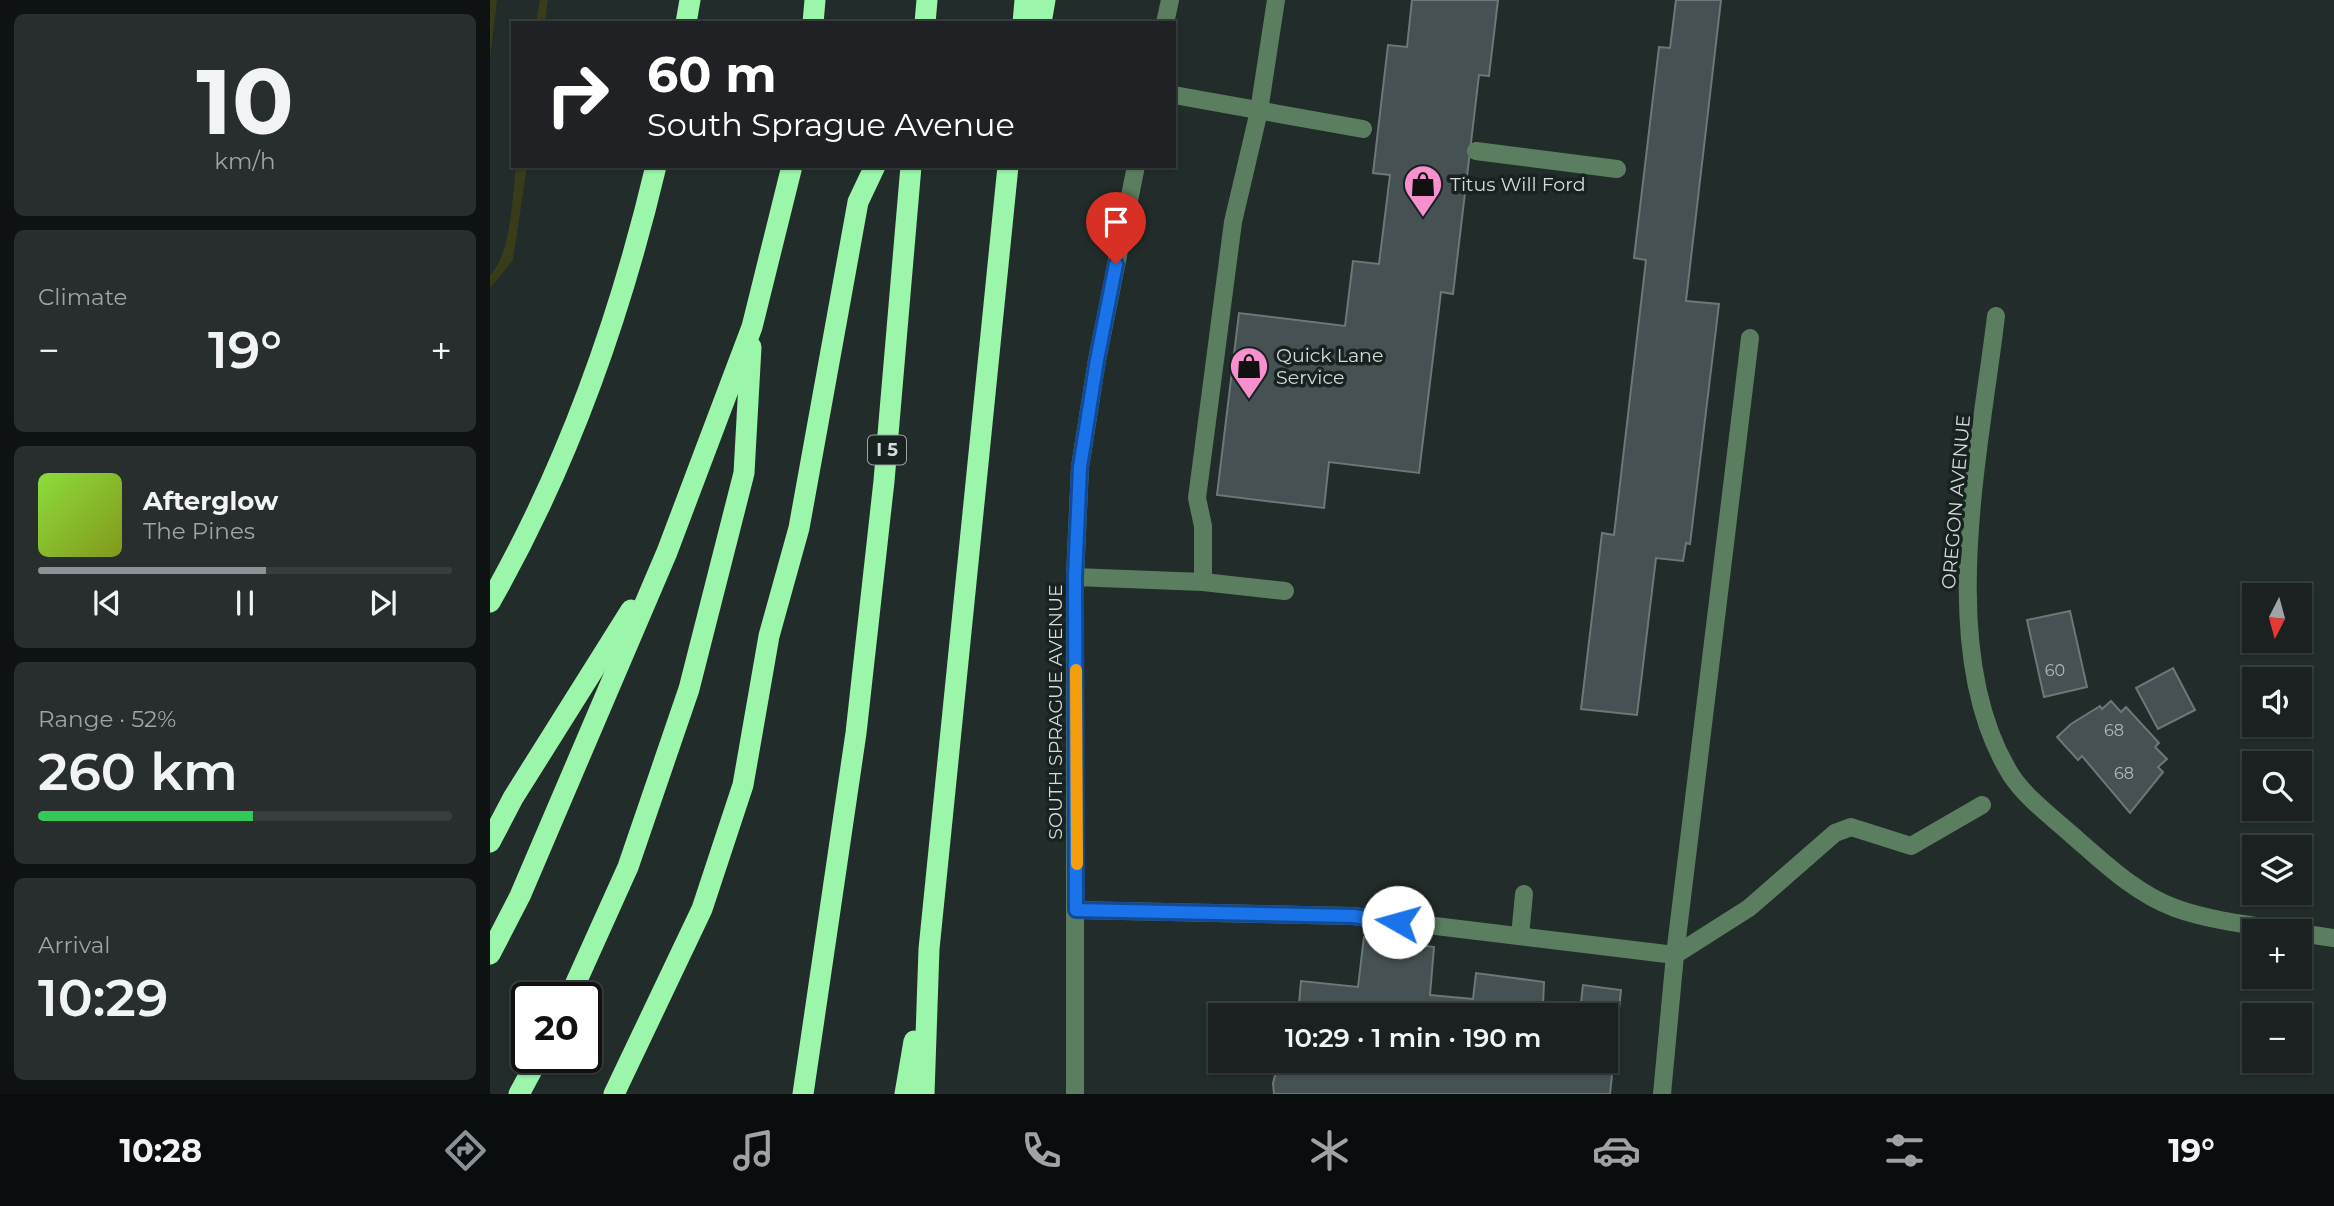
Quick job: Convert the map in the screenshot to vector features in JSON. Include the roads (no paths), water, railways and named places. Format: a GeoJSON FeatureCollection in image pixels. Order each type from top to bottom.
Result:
{"type":"FeatureCollection","features":[{"type":"Feature","properties":{"kind":"highway"},"geometry":{"type":"LineString","coordinates":[[686,21],[690,0]]}},
{"type":"Feature","properties":{"kind":"highway"},"geometry":{"type":"LineString","coordinates":[[813,21],[815,0]]}},
{"type":"Feature","properties":{"kind":"highway"},"geometry":{"type":"LineString","coordinates":[[925,21],[927,0]]}},
{"type":"Feature","properties":{"kind":"highway"},"geometry":{"type":"LineString","coordinates":[[1023,21],[1025,0]]}},
{"type":"Feature","properties":{"kind":"highway"},"geometry":{"type":"LineString","coordinates":[[1041,21],[1045,0]]}},
{"type":"Feature","properties":{"kind":"highway"},"geometry":{"type":"LineString","coordinates":[[490,602],[529,533],[592,384],[655,168]]}},
{"type":"Feature","properties":{"kind":"highway"},"geometry":{"type":"LineString","coordinates":[[490,954],[520,896],[667,552],[752,327],[792,168]]}},
{"type":"Feature","properties":{"kind":"highway"},"geometry":{"type":"LineString","coordinates":[[614,1094],[702,909],[743,785],[769,636],[799,528],[858,202],[874,168]]}},
{"type":"Feature","properties":{"kind":"highway","name":"I 5"},"geometry":{"type":"LineString","coordinates":[[803,1094],[858,720],[884,481],[911,168]]}},
{"type":"Feature","properties":{"kind":"highway"},"geometry":{"type":"LineString","coordinates":[[923,1094],[929,949],[1008,168]]}},
{"type":"Feature","properties":{"kind":"highway"},"geometry":{"type":"LineString","coordinates":[[993,315],[1016,168]]}},
{"type":"Feature","properties":{"kind":"highway"},"geometry":{"type":"LineString","coordinates":[[576,982],[628,867],[689,689],[744,472],[752,327]]}},
{"type":"Feature","properties":{"kind":"highway"},"geometry":{"type":"LineString","coordinates":[[490,583],[529,533]]}},
{"type":"Feature","properties":{"kind":"highway"},"geometry":{"type":"LineString","coordinates":[[490,842],[513,798],[667,552]]}},
{"type":"Feature","properties":{"kind":"highway"},"geometry":{"type":"LineString","coordinates":[[905,1094],[929,949]]}},
{"type":"Feature","properties":{"kind":"highway"},"geometry":{"type":"LineString","coordinates":[[519,1094],[530,1073]]}},
{"type":"Feature","properties":{"kind":"street"},"geometry":{"type":"LineString","coordinates":[[1165,21],[1170,0]]}},
{"type":"Feature","properties":{"kind":"street"},"geometry":{"type":"LineString","coordinates":[[1203,582],[1203,526],[1197,498],[1233,222],[1259,111],[1276,0]]}},
{"type":"Feature","properties":{"kind":"street"},"geometry":{"type":"LineString","coordinates":[[1176,95],[1363,129]]}},
{"type":"Feature","properties":{"kind":"street"},"geometry":{"type":"LineString","coordinates":[[1476,151],[1617,169]]}},
{"type":"Feature","properties":{"kind":"street","name":"SOUTH SPRAGUE AVENUE"},"geometry":{"type":"LineString","coordinates":[[1075,1094],[1075,577],[1080,467],[1097,360],[1136,168]]}},
{"type":"Feature","properties":{"kind":"street","name":"OREGON AVENUE"},"geometry":{"type":"LineString","coordinates":[[1996,316],[1970,539],[1968,617],[1970,647],[1981,700],[2011,776],[2040,807],[2078,840],[2153,898],[2195,914],[2242,922]]}},
{"type":"Feature","properties":{"kind":"street"},"geometry":{"type":"LineString","coordinates":[[1662,1094],[1675,955],[1750,338]]}},
{"type":"Feature","properties":{"kind":"street"},"geometry":{"type":"LineString","coordinates":[[1075,577],[1203,582],[1285,592]]}},
{"type":"Feature","properties":{"kind":"street"},"geometry":{"type":"LineString","coordinates":[[1076,910],[1353,916],[1675,955],[1749,908],[1835,833],[1851,827],[1910,846],[1983,805]]}},
{"type":"Feature","properties":{"kind":"street"},"geometry":{"type":"LineString","coordinates":[[1520,936],[1524,894]]}},
{"type":"Feature","properties":{"kind":"street"},"geometry":{"type":"LineString","coordinates":[[2312,935],[2334,939]]}},
{"type":"Feature","properties":{"kind":"place","name":"Titus Will Ford"},"geometry":{"type":"Point","coordinates":[1423,218]}},
{"type":"Feature","properties":{"kind":"place","name":"Quick Lane Service"},"geometry":{"type":"Point","coordinates":[1249,400]}}]}
